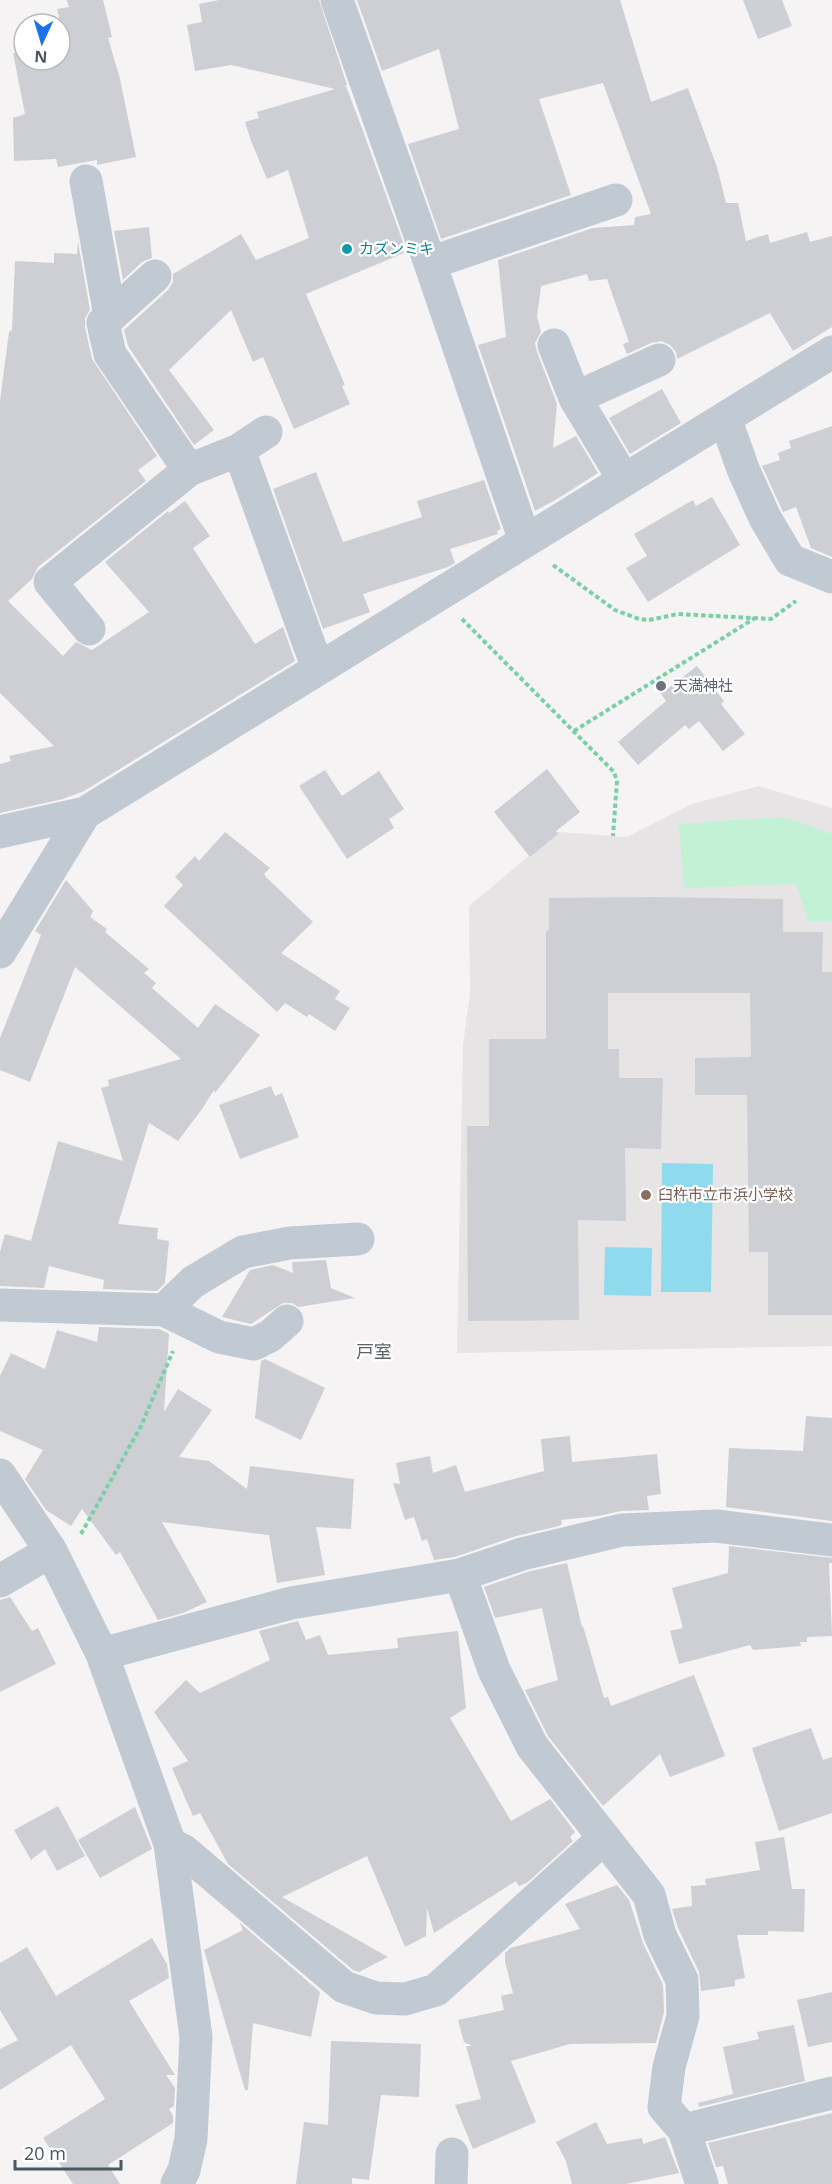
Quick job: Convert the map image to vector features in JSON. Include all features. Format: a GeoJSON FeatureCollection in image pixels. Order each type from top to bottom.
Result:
{"type":"FeatureCollection","features":[{"type":"Feature","properties":{"kind":"street"},"geometry":{"type":"LineString","coordinates":[[337,0],[525,541]]}},
{"type":"Feature","properties":{"kind":"street"},"geometry":{"type":"LineString","coordinates":[[86,182],[110,316]]}},
{"type":"Feature","properties":{"kind":"street"},"geometry":{"type":"LineString","coordinates":[[430,263],[616,200]]}},
{"type":"Feature","properties":{"kind":"street"},"geometry":{"type":"LineString","coordinates":[[155,276],[103,323],[110,354],[189,470]]}},
{"type":"Feature","properties":{"kind":"street"},"geometry":{"type":"LineString","coordinates":[[554,345],[575,398],[624,480]]}},
{"type":"Feature","properties":{"kind":"street"},"geometry":{"type":"LineString","coordinates":[[0,832],[85,813],[832,352]]}},
{"type":"Feature","properties":{"kind":"street"},"geometry":{"type":"LineString","coordinates":[[575,398],[659,360]]}},
{"type":"Feature","properties":{"kind":"street"},"geometry":{"type":"LineString","coordinates":[[725,418],[743,469],[765,518],[789,560],[832,577]]}},
{"type":"Feature","properties":{"kind":"street"},"geometry":{"type":"LineString","coordinates":[[89,629],[50,582],[189,470],[239,450],[266,432]]}},
{"type":"Feature","properties":{"kind":"street"},"geometry":{"type":"LineString","coordinates":[[239,450],[318,669]]}},
{"type":"Feature","properties":{"kind":"street"},"geometry":{"type":"LineString","coordinates":[[0,952],[85,813]]}},
{"type":"Feature","properties":{"kind":"street"},"geometry":{"type":"LineString","coordinates":[[175,1315],[194,1282],[243,1252],[290,1243],[358,1239]]}},
{"type":"Feature","properties":{"kind":"street"},"geometry":{"type":"LineString","coordinates":[[0,1305],[175,1315],[219,1337],[254,1344],[270,1336],[287,1321]]}},
{"type":"Feature","properties":{"kind":"street"},"geometry":{"type":"LineString","coordinates":[[0,1474],[51,1551],[102,1654],[170,1844],[196,2037],[191,2139],[184,2170],[177,2184]]}},
{"type":"Feature","properties":{"kind":"street"},"geometry":{"type":"LineString","coordinates":[[102,1654],[291,1603],[460,1575],[522,1554],[622,1530],[717,1526],[832,1540]]}},
{"type":"Feature","properties":{"kind":"street"},"geometry":{"type":"LineString","coordinates":[[0,1581],[51,1551]]}},
{"type":"Feature","properties":{"kind":"street"},"geometry":{"type":"LineString","coordinates":[[460,1575],[494,1670],[532,1746],[649,1895],[660,1935],[682,1980],[683,2016],[669,2067],[664,2107],[684,2130],[702,2184]]}},
{"type":"Feature","properties":{"kind":"street"},"geometry":{"type":"LineString","coordinates":[[170,1844],[184,1851],[344,1987],[376,1998],[405,1999],[436,1990],[604,1838]]}},
{"type":"Feature","properties":{"kind":"street"},"geometry":{"type":"LineString","coordinates":[[684,2130],[832,2093]]}},
{"type":"Feature","properties":{"kind":"path"},"geometry":{"type":"LineString","coordinates":[[525,541],[540,556],[615,610],[639,619],[649,620],[678,614],[771,619]]}},
{"type":"Feature","properties":{"kind":"path"},"geometry":{"type":"LineString","coordinates":[[439,595],[614,772],[617,781],[614,836]]}},
{"type":"Feature","properties":{"kind":"path"},"geometry":{"type":"LineString","coordinates":[[574,731],[756,618]]}},
{"type":"Feature","properties":{"kind":"path"},"geometry":{"type":"LineString","coordinates":[[51,1551],[81,1534],[141,1426],[175,1315]]}},
{"type":"Feature","properties":{"kind":"shaded area","name":"臼杵市立市浜小学校"},"geometry":{"type":"Polygon","coordinates":[[[759,786],[832,808],[832,1346],[457,1353],[463,1045],[470,994],[469,906],[558,832],[627,837],[692,804],[759,786]]]}},
{"type":"Feature","properties":{"kind":"green space"},"geometry":{"type":"Polygon","coordinates":[[[784,817],[832,834],[832,921],[808,921],[796,884],[684,888],[679,824],[784,817]]]}},
{"type":"Feature","properties":{"kind":"water"},"geometry":{"type":"Polygon","coordinates":[[[662,1163],[713,1164],[711,1292],[661,1292],[662,1163]]]}},
{"type":"Feature","properties":{"kind":"water"},"geometry":{"type":"Polygon","coordinates":[[[605,1247],[652,1248],[651,1296],[604,1295],[605,1247]]]}},
{"type":"Feature","properties":{"kind":"building"},"geometry":{"type":"Polygon","coordinates":[[[67,0],[103,0],[112,37],[108,38],[120,79],[136,157],[97,165],[97,160],[58,167],[56,159],[14,161],[13,118],[25,114],[17,72],[72,72],[72,12],[58,12],[57,9],[69,7],[67,0]]]}},
{"type":"Feature","properties":{"kind":"building"},"geometry":{"type":"Polygon","coordinates":[[[219,0],[319,0],[347,85],[342,87],[346,86],[363,131],[404,245],[401,246],[404,253],[306,294],[345,385],[342,386],[350,404],[294,429],[263,357],[253,362],[231,310],[169,370],[214,430],[194,445],[128,346],[124,330],[168,290],[173,282],[173,274],[241,234],[256,260],[309,238],[288,170],[267,179],[245,122],[259,118],[257,112],[335,89],[231,65],[195,71],[187,25],[202,22],[199,4],[219,0]]]}},
{"type":"Feature","properties":{"kind":"building"},"geometry":{"type":"Polygon","coordinates":[[[357,0],[620,0],[651,102],[688,88],[717,167],[726,203],[738,203],[746,241],[768,234],[770,243],[807,232],[810,242],[832,236],[832,327],[793,351],[770,313],[677,359],[676,352],[670,345],[661,341],[627,354],[623,344],[629,342],[607,279],[589,281],[587,274],[541,286],[537,317],[541,332],[535,343],[557,404],[553,448],[576,436],[598,473],[535,511],[478,345],[506,337],[498,260],[593,228],[634,225],[635,217],[651,214],[603,83],[539,99],[571,195],[441,239],[408,144],[459,129],[439,49],[382,71],[357,0]]]}},
{"type":"Feature","properties":{"kind":"building"},"geometry":{"type":"Polygon","coordinates":[[[743,0],[782,0],[792,26],[758,39],[743,0]]]}},
{"type":"Feature","properties":{"kind":"building"},"geometry":{"type":"Polygon","coordinates":[[[149,227],[152,258],[142,262],[123,280],[114,231],[149,227]]]}},
{"type":"Feature","properties":{"kind":"building"},"geometry":{"type":"Polygon","coordinates":[[[78,242],[90,310],[85,318],[85,327],[92,359],[157,456],[138,470],[146,481],[38,567],[32,579],[8,601],[63,656],[76,642],[92,650],[149,612],[105,562],[168,511],[169,513],[185,501],[210,536],[193,548],[255,644],[283,627],[295,661],[84,791],[63,799],[0,813],[0,764],[11,761],[9,756],[54,746],[0,693],[0,401],[9,332],[12,330],[15,261],[54,263],[54,253],[77,254],[78,242]]]}},
{"type":"Feature","properties":{"kind":"building"},"geometry":{"type":"Polygon","coordinates":[[[662,389],[681,423],[630,454],[609,418],[662,389]]]}},
{"type":"Feature","properties":{"kind":"building"},"geometry":{"type":"Polygon","coordinates":[[[832,426],[832,557],[811,548],[796,507],[783,512],[762,466],[780,460],[778,453],[791,448],[789,441],[832,426]]]}},
{"type":"Feature","properties":{"kind":"building"},"geometry":{"type":"Polygon","coordinates":[[[316,472],[343,542],[422,517],[417,501],[484,480],[501,529],[497,531],[498,534],[450,549],[455,563],[448,567],[363,594],[370,612],[323,629],[273,489],[316,472]]]}},
{"type":"Feature","properties":{"kind":"building"},"geometry":{"type":"Polygon","coordinates":[[[712,497],[740,545],[648,602],[626,568],[647,556],[634,534],[693,500],[696,506],[712,497]]]}},
{"type":"Feature","properties":{"kind":"building"},"geometry":{"type":"Polygon","coordinates":[[[697,666],[724,701],[721,704],[745,734],[723,751],[699,721],[689,729],[685,725],[638,765],[618,742],[666,701],[661,694],[697,666]]]}},
{"type":"Feature","properties":{"kind":"building"},"geometry":{"type":"Polygon","coordinates":[[[547,769],[580,812],[556,831],[558,834],[530,857],[494,812],[547,769]]]}},
{"type":"Feature","properties":{"kind":"building"},"geometry":{"type":"Polygon","coordinates":[[[325,770],[342,796],[379,771],[404,809],[389,819],[394,828],[347,859],[299,786],[325,770]]]}},
{"type":"Feature","properties":{"kind":"building"},"geometry":{"type":"Polygon","coordinates":[[[225,832],[270,868],[264,874],[267,878],[313,922],[281,953],[340,991],[335,999],[350,1008],[335,1031],[309,1014],[307,1017],[285,1003],[277,1012],[164,906],[183,885],[175,877],[195,856],[199,861],[225,832]]]}},
{"type":"Feature","properties":{"kind":"building"},"geometry":{"type":"Polygon","coordinates":[[[66,880],[93,911],[90,917],[107,929],[105,932],[149,969],[144,973],[156,983],[152,988],[198,1028],[215,1004],[260,1035],[215,1093],[214,1090],[178,1141],[149,1123],[118,1224],[158,1228],[157,1239],[169,1241],[165,1283],[157,1291],[103,1289],[104,1280],[49,1266],[44,1288],[0,1286],[0,1252],[5,1234],[31,1241],[58,1141],[123,1161],[101,1088],[109,1086],[108,1080],[181,1059],[75,967],[30,1082],[0,1070],[0,1038],[41,935],[35,931],[66,880]]]}},
{"type":"Feature","properties":{"kind":"building"},"geometry":{"type":"Polygon","coordinates":[[[549,898],[783,899],[783,932],[823,932],[822,972],[832,972],[832,1315],[768,1315],[768,1252],[749,1252],[747,1095],[695,1095],[695,1058],[751,1057],[750,993],[608,993],[608,1049],[619,1049],[619,1078],[663,1078],[661,1149],[625,1148],[626,1221],[578,1220],[579,1320],[468,1321],[467,1126],[489,1126],[489,1039],[546,1039],[546,931],[549,930],[549,898]]]}},
{"type":"Feature","properties":{"kind":"building"},"geometry":{"type":"Polygon","coordinates":[[[271,1086],[275,1096],[282,1093],[299,1137],[240,1159],[219,1105],[271,1086]]]}},
{"type":"Feature","properties":{"kind":"building"},"geometry":{"type":"Polygon","coordinates":[[[326,1260],[331,1288],[355,1298],[298,1307],[292,1303],[283,1303],[251,1324],[222,1317],[250,1270],[273,1265],[293,1273],[292,1262],[326,1260]]]}},
{"type":"Feature","properties":{"kind":"building"},"geometry":{"type":"Polygon","coordinates":[[[99,1327],[159,1329],[169,1334],[164,1412],[178,1389],[212,1410],[179,1457],[209,1461],[247,1489],[250,1466],[354,1479],[351,1529],[316,1527],[325,1575],[277,1583],[269,1535],[162,1522],[207,1602],[183,1613],[158,1620],[120,1552],[116,1555],[82,1509],[71,1526],[46,1510],[25,1479],[43,1450],[0,1431],[0,1376],[11,1353],[45,1369],[57,1330],[97,1342],[99,1327]]]}},
{"type":"Feature","properties":{"kind":"building"},"geometry":{"type":"Polygon","coordinates":[[[265,1359],[325,1388],[301,1440],[255,1418],[261,1361],[265,1359]]]}},
{"type":"Feature","properties":{"kind":"building"},"geometry":{"type":"Polygon","coordinates":[[[806,1416],[832,1418],[832,1521],[726,1507],[729,1448],[803,1451],[806,1416]]]}},
{"type":"Feature","properties":{"kind":"building"},"geometry":{"type":"Polygon","coordinates":[[[570,1436],[572,1462],[657,1454],[661,1494],[647,1496],[649,1510],[621,1511],[561,1520],[562,1524],[559,1526],[516,1536],[455,1557],[434,1560],[427,1539],[422,1541],[414,1517],[405,1520],[393,1483],[400,1484],[396,1463],[430,1456],[433,1473],[456,1465],[465,1492],[544,1471],[541,1439],[570,1436]]]}},
{"type":"Feature","properties":{"kind":"building"},"geometry":{"type":"Polygon","coordinates":[[[729,1546],[832,1558],[832,1563],[829,1563],[832,1636],[807,1637],[807,1642],[800,1642],[801,1646],[753,1650],[750,1645],[679,1664],[670,1631],[683,1628],[672,1588],[728,1573],[729,1546]]]}},
{"type":"Feature","properties":{"kind":"building"},"geometry":{"type":"Polygon","coordinates":[[[567,1563],[582,1627],[604,1698],[608,1697],[611,1706],[694,1675],[725,1756],[670,1777],[660,1754],[603,1806],[548,1736],[525,1690],[558,1680],[542,1608],[495,1618],[484,1587],[527,1572],[567,1563]]]}},
{"type":"Feature","properties":{"kind":"building"},"geometry":{"type":"Polygon","coordinates":[[[10,1597],[32,1631],[38,1628],[56,1664],[0,1692],[0,1600],[10,1597]]]}},
{"type":"Feature","properties":{"kind":"building"},"geometry":{"type":"Polygon","coordinates":[[[298,1621],[306,1640],[320,1635],[328,1655],[398,1648],[397,1638],[458,1631],[466,1708],[450,1718],[511,1821],[550,1799],[575,1832],[570,1837],[573,1841],[528,1882],[519,1886],[516,1881],[434,1933],[427,1908],[426,1936],[405,1947],[367,1856],[282,1897],[388,1957],[359,1972],[353,1970],[228,1864],[200,1813],[193,1816],[172,1768],[188,1761],[154,1712],[186,1680],[200,1693],[270,1660],[259,1631],[298,1621]]]}},
{"type":"Feature","properties":{"kind":"building"},"geometry":{"type":"Polygon","coordinates":[[[811,1728],[823,1760],[832,1757],[832,1813],[779,1831],[752,1748],[811,1728]]]}},
{"type":"Feature","properties":{"kind":"building"},"geometry":{"type":"Polygon","coordinates":[[[58,1806],[85,1856],[57,1871],[45,1849],[31,1860],[14,1830],[58,1806]]]}},
{"type":"Feature","properties":{"kind":"building"},"geometry":{"type":"Polygon","coordinates":[[[135,1807],[152,1849],[100,1878],[78,1840],[135,1807]]]}},
{"type":"Feature","properties":{"kind":"building"},"geometry":{"type":"Polygon","coordinates":[[[784,1837],[792,1889],[805,1889],[804,1932],[768,1931],[768,1935],[737,1935],[745,1978],[735,1980],[735,1986],[701,1991],[699,1972],[678,1928],[672,1909],[692,1906],[691,1886],[706,1885],[705,1879],[760,1870],[755,1842],[784,1837]]]}},
{"type":"Feature","properties":{"kind":"building"},"geometry":{"type":"Polygon","coordinates":[[[617,1885],[629,1900],[643,1943],[663,1985],[664,2012],[656,2043],[570,2044],[511,2061],[536,2122],[473,2149],[455,2105],[481,2099],[466,2046],[472,2046],[464,2042],[458,2020],[504,2010],[501,1996],[513,1993],[505,1953],[510,1948],[580,1929],[565,1904],[617,1885]]]}},
{"type":"Feature","properties":{"kind":"building"},"geometry":{"type":"Polygon","coordinates":[[[239,1922],[320,1992],[311,2037],[253,2023],[248,2090],[245,2090],[204,1950],[243,1930],[239,1922]]]}},
{"type":"Feature","properties":{"kind":"building"},"geometry":{"type":"Polygon","coordinates":[[[152,1938],[167,1964],[169,1978],[129,2001],[175,2075],[166,2075],[175,2088],[174,2106],[169,2109],[173,2116],[173,2123],[108,2165],[120,2184],[73,2184],[43,2138],[105,2099],[71,2045],[0,2090],[0,2049],[18,2040],[0,2010],[0,1963],[27,1947],[56,1996],[152,1938]]]}},
{"type":"Feature","properties":{"kind":"building"},"geometry":{"type":"Polygon","coordinates":[[[832,1992],[832,2042],[808,2047],[797,2000],[832,1992]]]}},
{"type":"Feature","properties":{"kind":"building"},"geometry":{"type":"Polygon","coordinates":[[[794,2025],[805,2081],[699,2107],[698,2103],[733,2094],[723,2047],[759,2039],[757,2032],[794,2025]]]}},
{"type":"Feature","properties":{"kind":"building"},"geometry":{"type":"Polygon","coordinates":[[[331,2041],[421,2044],[419,2097],[381,2095],[369,2180],[352,2178],[352,2184],[296,2184],[304,2122],[328,2125],[331,2041]]]}},
{"type":"Feature","properties":{"kind":"building"},"geometry":{"type":"Polygon","coordinates":[[[832,2113],[832,2184],[728,2184],[723,2166],[716,2167],[708,2143],[832,2113]]]}},
{"type":"Feature","properties":{"kind":"building"},"geometry":{"type":"Polygon","coordinates":[[[596,2122],[607,2144],[642,2138],[643,2144],[665,2137],[679,2173],[626,2184],[572,2184],[566,2161],[556,2142],[596,2122]]]}},
{"type":"Feature","properties":{"kind":"place","name":"カズンミキ"},"geometry":{"type":"Point","coordinates":[347,249]}},
{"type":"Feature","properties":{"kind":"place","name":"天満神社"},"geometry":{"type":"Point","coordinates":[661,686]}},
{"type":"Feature","properties":{"kind":"place","name":"臼杵市立市浜小学校"},"geometry":{"type":"Point","coordinates":[646,1195]}},
{"type":"Feature","properties":{"kind":"district","name":"戸室"},"geometry":{"type":"Point","coordinates":[374,1352]}}]}
